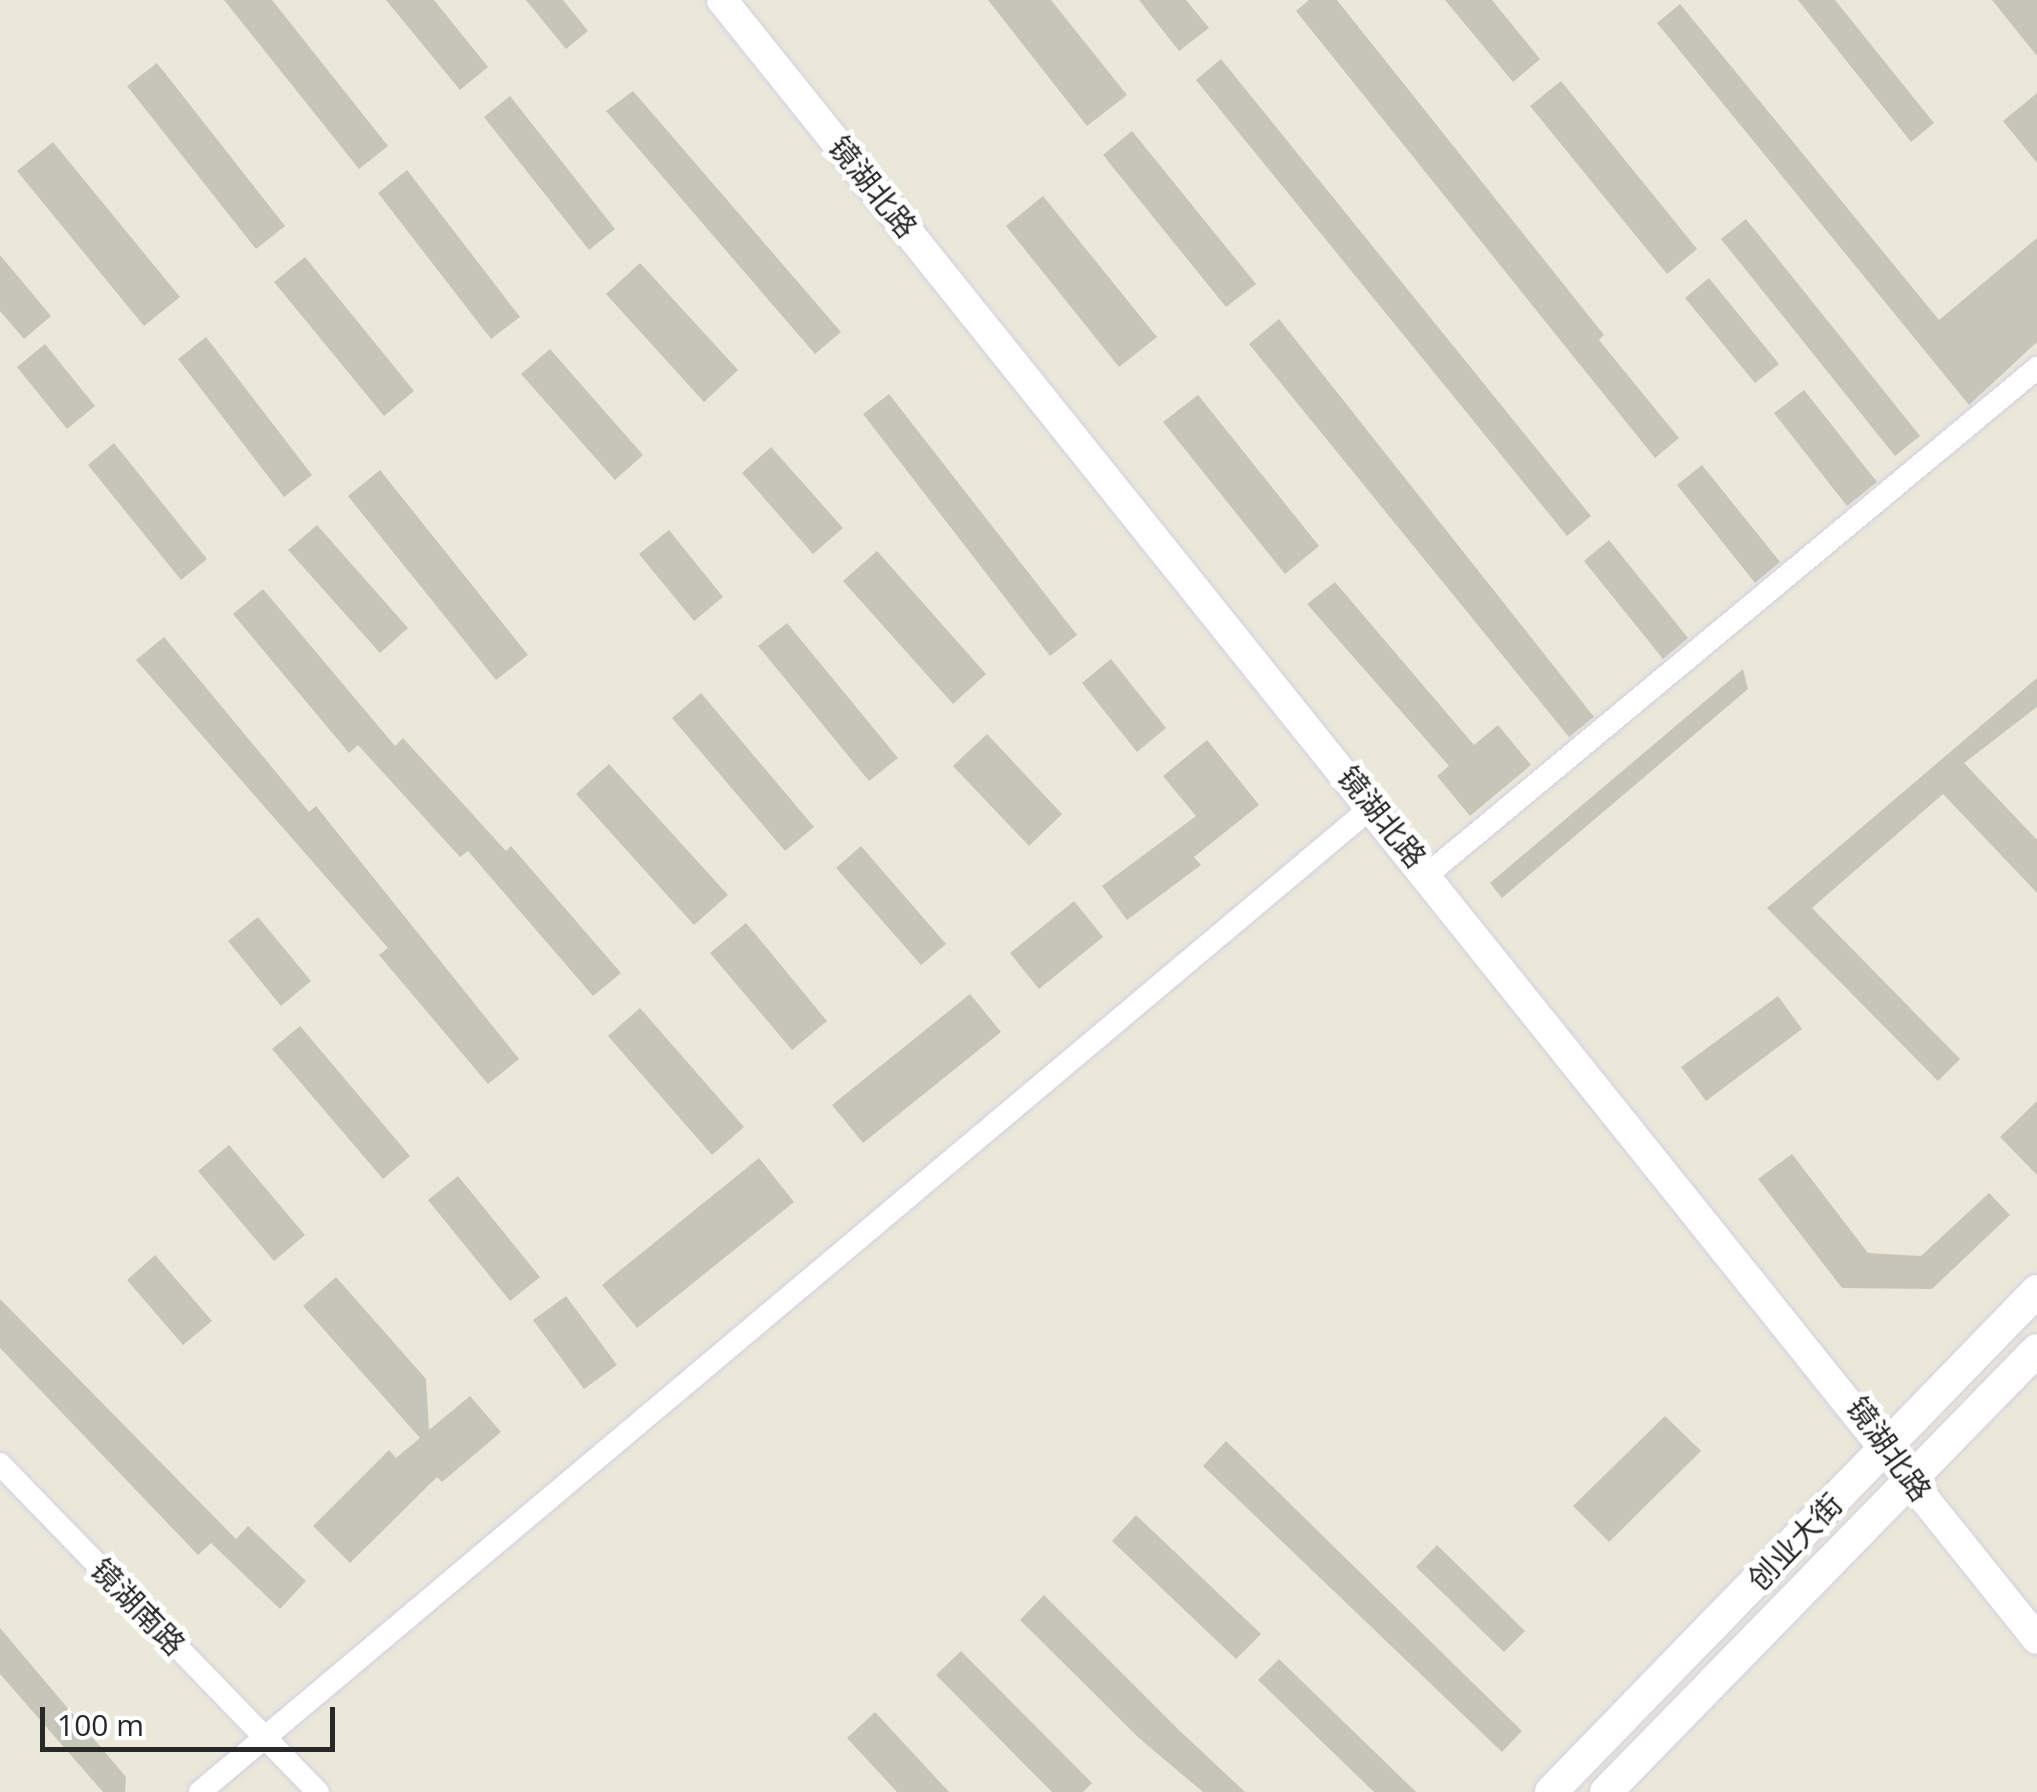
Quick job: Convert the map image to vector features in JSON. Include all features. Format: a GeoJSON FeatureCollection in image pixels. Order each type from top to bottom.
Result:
{"type":"FeatureCollection","features":[{"type":"Feature","properties":{"kind":"main road","name":"创业大街"},"geometry":{"type":"LineString","coordinates":[[1551,1792],[2037,1290]]}},
{"type":"Feature","properties":{"kind":"main road","name":"创业大街"},"geometry":{"type":"LineString","coordinates":[[1606,1792],[2037,1350]]}},
{"type":"Feature","properties":{"kind":"street","name":"镜湖北路"},"geometry":{"type":"LineString","coordinates":[[722,0],[1890,1445],[1910,1482],[2037,1639]]}},
{"type":"Feature","properties":{"kind":"street"},"geometry":{"type":"LineString","coordinates":[[1428,874],[2037,368]]}},
{"type":"Feature","properties":{"kind":"street"},"geometry":{"type":"LineString","coordinates":[[200,1792],[1373,806]]}},
{"type":"Feature","properties":{"kind":"street","name":"镜湖南路"},"geometry":{"type":"LineString","coordinates":[[0,1464],[318,1792]]}},
{"type":"Feature","properties":{"kind":"building"},"geometry":{"type":"Polygon","coordinates":[[[224,0],[272,0],[388,146],[359,169],[224,0]]]}},
{"type":"Feature","properties":{"kind":"building"},"geometry":{"type":"Polygon","coordinates":[[[386,0],[434,0],[488,67],[460,90],[386,0]]]}},
{"type":"Feature","properties":{"kind":"building"},"geometry":{"type":"Polygon","coordinates":[[[526,0],[563,0],[588,31],[566,49],[526,0]]]}},
{"type":"Feature","properties":{"kind":"building"},"geometry":{"type":"Polygon","coordinates":[[[988,0],[1051,0],[1127,95],[1087,126],[988,0]]]}},
{"type":"Feature","properties":{"kind":"building"},"geometry":{"type":"Polygon","coordinates":[[[1139,0],[1186,0],[1209,28],[1179,51],[1139,0]]]}},
{"type":"Feature","properties":{"kind":"building"},"geometry":{"type":"Polygon","coordinates":[[[1309,0],[1337,0],[1604,335],[1599,340],[1679,438],[1655,458],[1296,11],[1309,0]]]}},
{"type":"Feature","properties":{"kind":"building"},"geometry":{"type":"Polygon","coordinates":[[[1445,0],[1492,0],[1540,59],[1513,82],[1445,0]]]}},
{"type":"Feature","properties":{"kind":"building"},"geometry":{"type":"Polygon","coordinates":[[[1798,0],[1835,0],[1934,123],[1911,142],[1798,0]]]}},
{"type":"Feature","properties":{"kind":"building"},"geometry":{"type":"Polygon","coordinates":[[[1992,0],[2037,0],[2037,56],[1992,0]]]}},
{"type":"Feature","properties":{"kind":"building"},"geometry":{"type":"Polygon","coordinates":[[[1680,4],[1939,320],[2037,238],[2037,342],[1969,405],[1657,23],[1680,4]]]}},
{"type":"Feature","properties":{"kind":"building"},"geometry":{"type":"Polygon","coordinates":[[[1221,59],[1591,516],[1567,536],[1196,80],[1221,59]]]}},
{"type":"Feature","properties":{"kind":"building"},"geometry":{"type":"Polygon","coordinates":[[[157,63],[285,226],[256,249],[127,86],[157,63]]]}},
{"type":"Feature","properties":{"kind":"building"},"geometry":{"type":"Polygon","coordinates":[[[1561,81],[1697,249],[1667,274],[1530,106],[1561,81]]]}},
{"type":"Feature","properties":{"kind":"building"},"geometry":{"type":"Polygon","coordinates":[[[633,91],[841,332],[815,354],[606,111],[633,91]]]}},
{"type":"Feature","properties":{"kind":"building"},"geometry":{"type":"Polygon","coordinates":[[[2037,93],[2037,163],[2003,121],[2037,93]]]}},
{"type":"Feature","properties":{"kind":"building"},"geometry":{"type":"Polygon","coordinates":[[[510,96],[615,229],[589,250],[484,117],[510,96]]]}},
{"type":"Feature","properties":{"kind":"building"},"geometry":{"type":"Polygon","coordinates":[[[1132,131],[1256,284],[1226,307],[1103,155],[1132,131]]]}},
{"type":"Feature","properties":{"kind":"building"},"geometry":{"type":"Polygon","coordinates":[[[53,142],[180,297],[144,326],[17,171],[53,142]]]}},
{"type":"Feature","properties":{"kind":"building"},"geometry":{"type":"Polygon","coordinates":[[[407,170],[520,317],[491,339],[378,193],[407,170]]]}},
{"type":"Feature","properties":{"kind":"building"},"geometry":{"type":"Polygon","coordinates":[[[1043,196],[1157,337],[1119,367],[1006,226],[1043,196]]]}},
{"type":"Feature","properties":{"kind":"building"},"geometry":{"type":"Polygon","coordinates":[[[1746,219],[1920,436],[1895,456],[1721,239],[1746,219]]]}},
{"type":"Feature","properties":{"kind":"building"},"geometry":{"type":"Polygon","coordinates":[[[0,255],[51,316],[24,339],[0,311],[0,255]]]}},
{"type":"Feature","properties":{"kind":"building"},"geometry":{"type":"Polygon","coordinates":[[[305,257],[414,391],[384,416],[274,282],[305,257]]]}},
{"type":"Feature","properties":{"kind":"building"},"geometry":{"type":"Polygon","coordinates":[[[640,263],[738,370],[704,402],[606,294],[640,263]]]}},
{"type":"Feature","properties":{"kind":"building"},"geometry":{"type":"Polygon","coordinates":[[[1709,278],[1779,364],[1755,383],[1685,298],[1709,278]]]}},
{"type":"Feature","properties":{"kind":"building"},"geometry":{"type":"Polygon","coordinates":[[[1279,319],[1594,717],[1569,737],[1249,344],[1279,319]]]}},
{"type":"Feature","properties":{"kind":"building"},"geometry":{"type":"Polygon","coordinates":[[[206,337],[312,475],[284,497],[178,359],[206,337]]]}},
{"type":"Feature","properties":{"kind":"building"},"geometry":{"type":"Polygon","coordinates":[[[45,344],[95,406],[67,429],[17,367],[45,344]]]}},
{"type":"Feature","properties":{"kind":"building"},"geometry":{"type":"Polygon","coordinates":[[[550,349],[643,455],[615,480],[521,374],[550,349]]]}},
{"type":"Feature","properties":{"kind":"building"},"geometry":{"type":"Polygon","coordinates":[[[1804,390],[1877,482],[1847,506],[1774,413],[1804,390]]]}},
{"type":"Feature","properties":{"kind":"building"},"geometry":{"type":"Polygon","coordinates":[[[889,394],[1077,635],[1050,656],[863,414],[889,394]]]}},
{"type":"Feature","properties":{"kind":"building"},"geometry":{"type":"Polygon","coordinates":[[[1198,395],[1319,546],[1285,574],[1163,422],[1198,395]]]}},
{"type":"Feature","properties":{"kind":"building"},"geometry":{"type":"Polygon","coordinates":[[[114,443],[207,559],[181,580],[88,465],[114,443]]]}},
{"type":"Feature","properties":{"kind":"building"},"geometry":{"type":"Polygon","coordinates":[[[771,447],[843,528],[813,554],[742,473],[771,447]]]}},
{"type":"Feature","properties":{"kind":"building"},"geometry":{"type":"Polygon","coordinates":[[[1702,465],[1780,562],[1755,583],[1677,485],[1702,465]]]}},
{"type":"Feature","properties":{"kind":"building"},"geometry":{"type":"Polygon","coordinates":[[[380,470],[528,655],[496,680],[348,496],[380,470]]]}},
{"type":"Feature","properties":{"kind":"building"},"geometry":{"type":"Polygon","coordinates":[[[317,525],[408,628],[380,653],[288,550],[317,525]]]}},
{"type":"Feature","properties":{"kind":"building"},"geometry":{"type":"Polygon","coordinates":[[[669,530],[723,597],[694,621],[639,554],[669,530]]]}},
{"type":"Feature","properties":{"kind":"building"},"geometry":{"type":"Polygon","coordinates":[[[1609,540],[1688,638],[1663,659],[1584,561],[1609,540]]]}},
{"type":"Feature","properties":{"kind":"building"},"geometry":{"type":"Polygon","coordinates":[[[877,551],[986,674],[953,704],[843,581],[877,551]]]}},
{"type":"Feature","properties":{"kind":"building"},"geometry":{"type":"Polygon","coordinates":[[[1335,582],[1474,745],[1498,725],[1531,765],[1470,816],[1437,776],[1449,766],[1307,604],[1335,582]]]}},
{"type":"Feature","properties":{"kind":"building"},"geometry":{"type":"Polygon","coordinates":[[[263,589],[395,746],[403,738],[506,851],[511,846],[621,973],[593,996],[468,851],[460,857],[358,745],[349,753],[233,614],[263,589]]]}},
{"type":"Feature","properties":{"kind":"building"},"geometry":{"type":"Polygon","coordinates":[[[787,623],[898,758],[869,781],[758,646],[787,623]]]}},
{"type":"Feature","properties":{"kind":"building"},"geometry":{"type":"Polygon","coordinates":[[[164,637],[309,812],[316,806],[519,1059],[488,1084],[379,955],[388,948],[136,660],[164,637]]]}},
{"type":"Feature","properties":{"kind":"building"},"geometry":{"type":"Polygon","coordinates":[[[1111,659],[1166,728],[1137,752],[1082,683],[1111,659]]]}},
{"type":"Feature","properties":{"kind":"building"},"geometry":{"type":"Polygon","coordinates":[[[1743,669],[1748,689],[1502,898],[1490,883],[1743,669]]]}},
{"type":"Feature","properties":{"kind":"building"},"geometry":{"type":"Polygon","coordinates":[[[2037,678],[2037,707],[1964,763],[2037,840],[2037,893],[1943,794],[1812,908],[1960,1059],[1938,1081],[1767,908],[2037,678]]]}},
{"type":"Feature","properties":{"kind":"building"},"geometry":{"type":"Polygon","coordinates":[[[701,693],[814,827],[785,851],[672,718],[701,693]]]}},
{"type":"Feature","properties":{"kind":"building"},"geometry":{"type":"Polygon","coordinates":[[[987,734],[1062,814],[1029,846],[953,766],[987,734]]]}},
{"type":"Feature","properties":{"kind":"building"},"geometry":{"type":"Polygon","coordinates":[[[1207,740],[1259,805],[1194,857],[1201,865],[1127,920],[1102,886],[1196,816],[1163,776],[1207,740]]]}},
{"type":"Feature","properties":{"kind":"building"},"geometry":{"type":"Polygon","coordinates":[[[609,764],[728,895],[694,925],[576,794],[609,764]]]}},
{"type":"Feature","properties":{"kind":"building"},"geometry":{"type":"Polygon","coordinates":[[[861,846],[946,944],[921,965],[836,868],[861,846]]]}},
{"type":"Feature","properties":{"kind":"building"},"geometry":{"type":"Polygon","coordinates":[[[1074,901],[1103,937],[1039,989],[1010,953],[1074,901]]]}},
{"type":"Feature","properties":{"kind":"building"},"geometry":{"type":"Polygon","coordinates":[[[258,917],[311,981],[281,1006],[228,941],[258,917]]]}},
{"type":"Feature","properties":{"kind":"building"},"geometry":{"type":"Polygon","coordinates":[[[746,923],[827,1021],[792,1050],[710,953],[746,923]]]}},
{"type":"Feature","properties":{"kind":"building"},"geometry":{"type":"Polygon","coordinates":[[[970,994],[1001,1032],[863,1143],[832,1105],[970,994]]]}},
{"type":"Feature","properties":{"kind":"building"},"geometry":{"type":"Polygon","coordinates":[[[1778,996],[1802,1029],[1706,1101],[1681,1067],[1778,996]]]}},
{"type":"Feature","properties":{"kind":"building"},"geometry":{"type":"Polygon","coordinates":[[[640,1008],[744,1127],[712,1155],[608,1036],[640,1008]]]}},
{"type":"Feature","properties":{"kind":"building"},"geometry":{"type":"Polygon","coordinates":[[[300,1026],[410,1156],[383,1179],[272,1049],[300,1026]]]}},
{"type":"Feature","properties":{"kind":"building"},"geometry":{"type":"Polygon","coordinates":[[[2037,1101],[2037,1175],[2000,1137],[2037,1101]]]}},
{"type":"Feature","properties":{"kind":"building"},"geometry":{"type":"Polygon","coordinates":[[[229,1145],[305,1235],[274,1261],[198,1171],[229,1145]]]}},
{"type":"Feature","properties":{"kind":"building"},"geometry":{"type":"Polygon","coordinates":[[[1792,1154],[1868,1253],[1921,1256],[1989,1193],[2010,1215],[1932,1289],[1842,1288],[1758,1179],[1792,1154]]]}},
{"type":"Feature","properties":{"kind":"building"},"geometry":{"type":"Polygon","coordinates":[[[759,1158],[794,1202],[637,1328],[602,1285],[759,1158]]]}},
{"type":"Feature","properties":{"kind":"building"},"geometry":{"type":"Polygon","coordinates":[[[458,1176],[540,1277],[510,1301],[428,1200],[458,1176]]]}},
{"type":"Feature","properties":{"kind":"building"},"geometry":{"type":"Polygon","coordinates":[[[155,1255],[212,1321],[183,1345],[127,1280],[155,1255]]]}},
{"type":"Feature","properties":{"kind":"building"},"geometry":{"type":"Polygon","coordinates":[[[336,1277],[426,1379],[429,1430],[470,1396],[501,1432],[442,1482],[437,1477],[350,1563],[313,1526],[389,1450],[396,1458],[420,1438],[303,1306],[336,1277]]]}},
{"type":"Feature","properties":{"kind":"building"},"geometry":{"type":"Polygon","coordinates":[[[566,1296],[617,1365],[584,1389],[533,1320],[566,1296]]]}},
{"type":"Feature","properties":{"kind":"building"},"geometry":{"type":"Polygon","coordinates":[[[0,1299],[236,1539],[248,1526],[306,1581],[280,1609],[211,1543],[198,1555],[0,1348],[0,1299]]]}},
{"type":"Feature","properties":{"kind":"building"},"geometry":{"type":"Polygon","coordinates":[[[1665,1416],[1701,1451],[1609,1542],[1573,1506],[1665,1416]]]}},
{"type":"Feature","properties":{"kind":"building"},"geometry":{"type":"Polygon","coordinates":[[[1226,1441],[1522,1731],[1502,1752],[1203,1466],[1226,1441]]]}},
{"type":"Feature","properties":{"kind":"building"},"geometry":{"type":"Polygon","coordinates":[[[1136,1515],[1261,1634],[1236,1659],[1112,1541],[1136,1515]]]}},
{"type":"Feature","properties":{"kind":"building"},"geometry":{"type":"Polygon","coordinates":[[[1437,1545],[1525,1631],[1504,1652],[1416,1567],[1437,1545]]]}},
{"type":"Feature","properties":{"kind":"building"},"geometry":{"type":"Polygon","coordinates":[[[1044,1595],[1245,1792],[1203,1792],[1140,1739],[1020,1620],[1044,1595]]]}},
{"type":"Feature","properties":{"kind":"building"},"geometry":{"type":"Polygon","coordinates":[[[0,1628],[126,1777],[125,1792],[103,1792],[0,1674],[0,1628]]]}},
{"type":"Feature","properties":{"kind":"building"},"geometry":{"type":"Polygon","coordinates":[[[961,1651],[1092,1783],[1083,1792],[1052,1792],[936,1675],[961,1651]]]}},
{"type":"Feature","properties":{"kind":"building"},"geometry":{"type":"Polygon","coordinates":[[[1279,1659],[1416,1792],[1374,1792],[1258,1680],[1279,1659]]]}},
{"type":"Feature","properties":{"kind":"building"},"geometry":{"type":"Polygon","coordinates":[[[875,1712],[949,1792],[897,1792],[847,1738],[875,1712]]]}}]}
